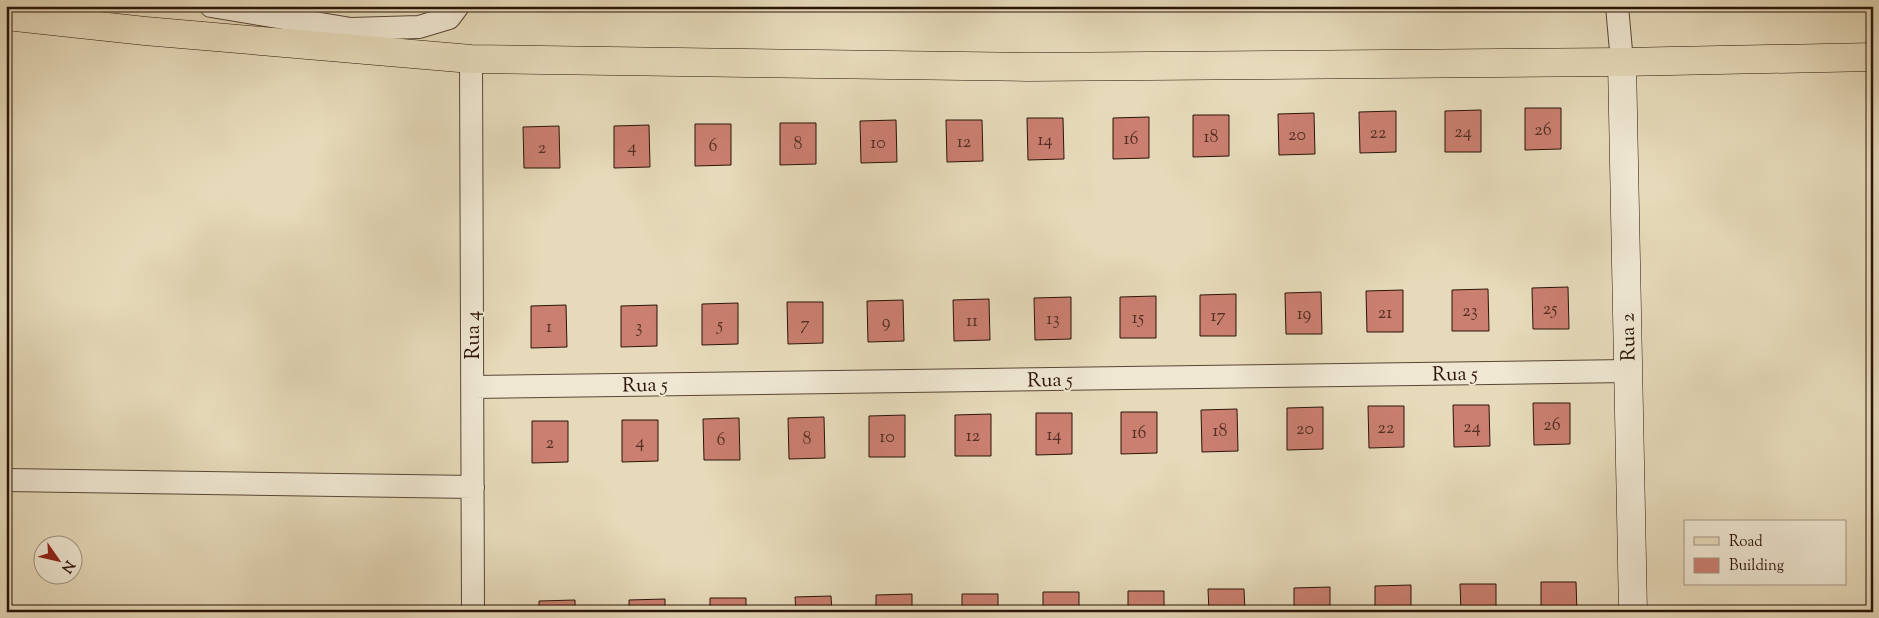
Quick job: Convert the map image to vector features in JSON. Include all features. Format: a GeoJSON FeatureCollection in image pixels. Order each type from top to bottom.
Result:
{"type":"FeatureCollection","features":[{"type":"Feature","properties":{"kind":"main road"},"geometry":{"type":"LineString","coordinates":[[6,16],[145,31],[471,59],[1028,68],[1622,62],[1873,57]]}},
{"type":"Feature","properties":{"kind":"street"},"geometry":{"type":"LineString","coordinates":[[212,6],[351,29],[419,27],[449,18],[458,6]]}},
{"type":"Feature","properties":{"kind":"street"},"geometry":{"type":"LineString","coordinates":[[1617,6],[1622,62]]}},
{"type":"Feature","properties":{"kind":"street","name":"Rua 4"},"geometry":{"type":"LineString","coordinates":[[471,59],[473,612]]}},
{"type":"Feature","properties":{"kind":"street","name":"Rua 2"},"geometry":{"type":"LineString","coordinates":[[1622,62],[1633,612]]}},
{"type":"Feature","properties":{"kind":"street","name":"Rua 5"},"geometry":{"type":"LineString","coordinates":[[473,387],[1627,371]]}},
{"type":"Feature","properties":{"kind":"street"},"geometry":{"type":"LineString","coordinates":[[6,480],[473,487]]}},
{"type":"Feature","properties":{"kind":"building"},"geometry":{"type":"Polygon","coordinates":[[[1525,108],[1561,108],[1561,149],[1525,150],[1525,108]]]}},
{"type":"Feature","properties":{"kind":"building"},"geometry":{"type":"Polygon","coordinates":[[[1481,110],[1481,152],[1445,152],[1445,111],[1481,110]]]}},
{"type":"Feature","properties":{"kind":"building"},"geometry":{"type":"Polygon","coordinates":[[[1396,111],[1396,152],[1360,153],[1359,112],[1396,111]]]}},
{"type":"Feature","properties":{"kind":"building"},"geometry":{"type":"Polygon","coordinates":[[[1314,113],[1315,154],[1279,155],[1278,114],[1314,113]]]}},
{"type":"Feature","properties":{"kind":"building"},"geometry":{"type":"Polygon","coordinates":[[[1193,115],[1229,115],[1229,156],[1193,157],[1193,115]]]}},
{"type":"Feature","properties":{"kind":"building"},"geometry":{"type":"Polygon","coordinates":[[[1149,117],[1149,158],[1113,159],[1113,118],[1149,117]]]}},
{"type":"Feature","properties":{"kind":"building"},"geometry":{"type":"Polygon","coordinates":[[[1027,118],[1063,118],[1064,159],[1028,160],[1027,118]]]}},
{"type":"Feature","properties":{"kind":"building"},"geometry":{"type":"Polygon","coordinates":[[[896,120],[897,162],[861,163],[860,121],[896,120]]]}},
{"type":"Feature","properties":{"kind":"building"},"geometry":{"type":"Polygon","coordinates":[[[946,120],[982,120],[983,161],[947,162],[946,120]]]}},
{"type":"Feature","properties":{"kind":"building"},"geometry":{"type":"Polygon","coordinates":[[[780,123],[816,123],[816,164],[780,165],[780,123]]]}},
{"type":"Feature","properties":{"kind":"building"},"geometry":{"type":"Polygon","coordinates":[[[695,124],[731,124],[731,165],[695,166],[695,124]]]}},
{"type":"Feature","properties":{"kind":"building"},"geometry":{"type":"Polygon","coordinates":[[[649,125],[650,167],[614,168],[614,126],[649,125]]]}},
{"type":"Feature","properties":{"kind":"building"},"geometry":{"type":"Polygon","coordinates":[[[559,126],[560,168],[524,168],[523,127],[559,126]]]}},
{"type":"Feature","properties":{"kind":"building"},"geometry":{"type":"Polygon","coordinates":[[[1568,287],[1569,329],[1533,329],[1532,288],[1568,287]]]}},
{"type":"Feature","properties":{"kind":"building"},"geometry":{"type":"Polygon","coordinates":[[[1488,289],[1489,331],[1452,331],[1452,290],[1488,289]]]}},
{"type":"Feature","properties":{"kind":"building"},"geometry":{"type":"Polygon","coordinates":[[[1403,290],[1403,332],[1367,332],[1366,291],[1403,290]]]}},
{"type":"Feature","properties":{"kind":"building"},"geometry":{"type":"Polygon","coordinates":[[[1321,292],[1322,334],[1286,334],[1285,293],[1321,292]]]}},
{"type":"Feature","properties":{"kind":"building"},"geometry":{"type":"Polygon","coordinates":[[[1236,294],[1236,336],[1200,336],[1200,295],[1236,294]]]}},
{"type":"Feature","properties":{"kind":"building"},"geometry":{"type":"Polygon","coordinates":[[[1156,296],[1156,338],[1120,338],[1120,297],[1156,296]]]}},
{"type":"Feature","properties":{"kind":"building"},"geometry":{"type":"Polygon","coordinates":[[[1071,297],[1071,339],[1035,340],[1034,298],[1071,297]]]}},
{"type":"Feature","properties":{"kind":"building"},"geometry":{"type":"Polygon","coordinates":[[[989,299],[990,340],[954,341],[953,300],[989,299]]]}},
{"type":"Feature","properties":{"kind":"building"},"geometry":{"type":"Polygon","coordinates":[[[903,300],[904,341],[868,342],[867,301],[903,300]]]}},
{"type":"Feature","properties":{"kind":"building"},"geometry":{"type":"Polygon","coordinates":[[[787,302],[823,302],[823,343],[788,344],[787,302]]]}},
{"type":"Feature","properties":{"kind":"building"},"geometry":{"type":"Polygon","coordinates":[[[738,303],[738,344],[702,345],[702,304],[738,303]]]}},
{"type":"Feature","properties":{"kind":"building"},"geometry":{"type":"Polygon","coordinates":[[[566,305],[567,347],[531,348],[531,306],[566,305]]]}},
{"type":"Feature","properties":{"kind":"building"},"geometry":{"type":"Polygon","coordinates":[[[657,305],[657,346],[621,347],[621,306],[657,305]]]}},
{"type":"Feature","properties":{"kind":"building"},"geometry":{"type":"Polygon","coordinates":[[[1533,403],[1570,403],[1570,444],[1534,445],[1533,403]]]}},
{"type":"Feature","properties":{"kind":"building"},"geometry":{"type":"Polygon","coordinates":[[[1453,405],[1489,405],[1490,446],[1454,447],[1453,405]]]}},
{"type":"Feature","properties":{"kind":"building"},"geometry":{"type":"Polygon","coordinates":[[[1368,406],[1404,406],[1404,447],[1369,448],[1368,406]]]}},
{"type":"Feature","properties":{"kind":"building"},"geometry":{"type":"Polygon","coordinates":[[[1323,407],[1323,449],[1287,450],[1287,408],[1323,407]]]}},
{"type":"Feature","properties":{"kind":"building"},"geometry":{"type":"Polygon","coordinates":[[[1237,409],[1238,451],[1202,452],[1201,410],[1237,409]]]}},
{"type":"Feature","properties":{"kind":"building"},"geometry":{"type":"Polygon","coordinates":[[[1121,412],[1157,412],[1157,453],[1121,454],[1121,412]]]}},
{"type":"Feature","properties":{"kind":"building"},"geometry":{"type":"Polygon","coordinates":[[[1036,413],[1072,413],[1072,454],[1036,455],[1036,413]]]}},
{"type":"Feature","properties":{"kind":"building"},"geometry":{"type":"Polygon","coordinates":[[[991,414],[991,456],[955,456],[955,415],[991,414]]]}},
{"type":"Feature","properties":{"kind":"building"},"geometry":{"type":"Polygon","coordinates":[[[905,415],[905,457],[869,457],[869,416],[905,415]]]}},
{"type":"Feature","properties":{"kind":"building"},"geometry":{"type":"Polygon","coordinates":[[[824,417],[825,458],[789,459],[788,418],[824,417]]]}},
{"type":"Feature","properties":{"kind":"building"},"geometry":{"type":"Polygon","coordinates":[[[739,418],[740,460],[704,460],[703,419],[739,418]]]}},
{"type":"Feature","properties":{"kind":"building"},"geometry":{"type":"Polygon","coordinates":[[[622,420],[658,420],[658,461],[622,462],[622,420]]]}},
{"type":"Feature","properties":{"kind":"building"},"geometry":{"type":"Polygon","coordinates":[[[532,421],[568,421],[568,462],[532,463],[532,421]]]}},
{"type":"Feature","properties":{"kind":"building"},"geometry":{"type":"Polygon","coordinates":[[[1541,582],[1576,582],[1577,612],[1541,612],[1541,582]]]}},
{"type":"Feature","properties":{"kind":"building"},"geometry":{"type":"Polygon","coordinates":[[[1460,584],[1496,584],[1496,612],[1461,612],[1460,584]]]}},
{"type":"Feature","properties":{"kind":"building"},"geometry":{"type":"Polygon","coordinates":[[[1411,585],[1411,612],[1375,612],[1375,586],[1411,585]]]}},
{"type":"Feature","properties":{"kind":"building"},"geometry":{"type":"Polygon","coordinates":[[[1330,587],[1330,612],[1294,612],[1294,588],[1330,587]]]}},
{"type":"Feature","properties":{"kind":"building"},"geometry":{"type":"Polygon","coordinates":[[[1208,589],[1244,589],[1245,612],[1209,612],[1208,589]]]}},
{"type":"Feature","properties":{"kind":"building"},"geometry":{"type":"Polygon","coordinates":[[[1128,591],[1164,591],[1164,612],[1128,612],[1128,591]]]}},
{"type":"Feature","properties":{"kind":"building"},"geometry":{"type":"Polygon","coordinates":[[[1043,592],[1079,592],[1079,612],[1043,612],[1043,592]]]}},
{"type":"Feature","properties":{"kind":"building"},"geometry":{"type":"Polygon","coordinates":[[[912,594],[912,612],[876,612],[876,595],[912,594]]]}},
{"type":"Feature","properties":{"kind":"building"},"geometry":{"type":"Polygon","coordinates":[[[962,594],[998,594],[998,612],[962,612],[962,594]]]}},
{"type":"Feature","properties":{"kind":"building"},"geometry":{"type":"Polygon","coordinates":[[[831,596],[832,612],[796,612],[795,597],[831,596]]]}},
{"type":"Feature","properties":{"kind":"building"},"geometry":{"type":"Polygon","coordinates":[[[710,598],[746,598],[746,612],[710,612],[710,598]]]}},
{"type":"Feature","properties":{"kind":"building"},"geometry":{"type":"Polygon","coordinates":[[[665,599],[665,612],[629,612],[629,600],[665,599]]]}},
{"type":"Feature","properties":{"kind":"building"},"geometry":{"type":"Polygon","coordinates":[[[575,600],[575,612],[539,612],[539,601],[575,600]]]}}]}
